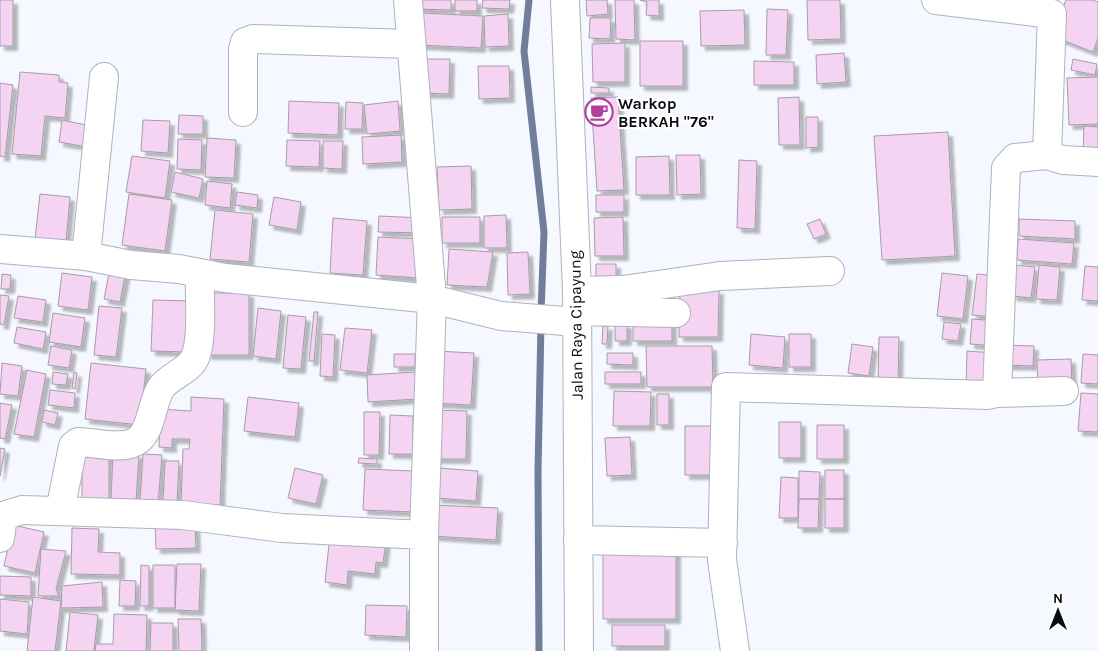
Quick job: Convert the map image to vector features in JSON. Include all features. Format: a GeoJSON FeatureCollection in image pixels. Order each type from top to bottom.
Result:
{"type":"FeatureCollection","features":[{"type":"Feature","properties":{"kind":"street"},"geometry":{"type":"LineString","coordinates":[[408,0],[410,44],[420,132],[432,299],[424,535],[424,651]]}},
{"type":"Feature","properties":{"kind":"street","name":"Jalan Raya Cipayung"},"geometry":{"type":"LineString","coordinates":[[564,0],[573,311],[579,651]]}},
{"type":"Feature","properties":{"kind":"street"},"geometry":{"type":"LineString","coordinates":[[936,0],[1056,7],[1047,155]]}},
{"type":"Feature","properties":{"kind":"street"},"geometry":{"type":"LineString","coordinates":[[243,112],[243,49],[246,42],[253,39],[410,44]]}},
{"type":"Feature","properties":{"kind":"street"},"geometry":{"type":"LineString","coordinates":[[86,256],[104,77]]}},
{"type":"Feature","properties":{"kind":"street"},"geometry":{"type":"LineString","coordinates":[[997,393],[1006,168],[1015,158],[1047,155],[1063,160],[1098,162]]}},
{"type":"Feature","properties":{"kind":"street"},"geometry":{"type":"LineString","coordinates":[[0,249],[86,256],[200,274],[432,299],[501,316],[573,311],[676,313]]}},
{"type":"Feature","properties":{"kind":"street"},"geometry":{"type":"LineString","coordinates":[[573,311],[623,290],[720,276],[830,271]]}},
{"type":"Feature","properties":{"kind":"street"},"geometry":{"type":"LineString","coordinates":[[60,511],[73,446],[78,442],[125,445],[136,442],[144,432],[160,388],[196,357],[200,274]]}},
{"type":"Feature","properties":{"kind":"street"},"geometry":{"type":"LineString","coordinates":[[735,651],[722,560],[726,387],[987,395],[1064,391]]}},
{"type":"Feature","properties":{"kind":"street"},"geometry":{"type":"LineString","coordinates":[[0,538],[4,516],[22,510],[182,515],[282,528],[424,535]]}},
{"type":"Feature","properties":{"kind":"street"},"geometry":{"type":"LineString","coordinates":[[578,540],[723,543]]}},
{"type":"Feature","properties":{"kind":"building"},"geometry":{"type":"Polygon","coordinates":[[[0,0],[13,0],[13,46],[0,46],[0,0]]]}},
{"type":"Feature","properties":{"kind":"building"},"geometry":{"type":"Polygon","coordinates":[[[416,0],[451,0],[451,10],[416,9],[416,0]]]}},
{"type":"Feature","properties":{"kind":"building"},"geometry":{"type":"Polygon","coordinates":[[[455,0],[477,0],[477,11],[455,11],[455,0]]]}},
{"type":"Feature","properties":{"kind":"building"},"geometry":{"type":"Polygon","coordinates":[[[483,0],[510,0],[509,9],[482,8],[483,0]]]}},
{"type":"Feature","properties":{"kind":"building"},"geometry":{"type":"Polygon","coordinates":[[[586,0],[607,0],[608,14],[587,16],[586,0]]]}},
{"type":"Feature","properties":{"kind":"building"},"geometry":{"type":"Polygon","coordinates":[[[615,0],[634,0],[635,40],[616,39],[615,0]]]}},
{"type":"Feature","properties":{"kind":"building"},"geometry":{"type":"Polygon","coordinates":[[[640,0],[659,0],[659,16],[646,15],[647,2],[640,0]]]}},
{"type":"Feature","properties":{"kind":"building"},"geometry":{"type":"Polygon","coordinates":[[[807,0],[840,0],[841,39],[808,40],[807,0]]]}},
{"type":"Feature","properties":{"kind":"building"},"geometry":{"type":"Polygon","coordinates":[[[1066,0],[1093,0],[1098,2],[1098,38],[1093,52],[1052,36],[1066,0]]]}},
{"type":"Feature","properties":{"kind":"building"},"geometry":{"type":"Polygon","coordinates":[[[767,9],[788,10],[786,55],[766,55],[767,9]]]}},
{"type":"Feature","properties":{"kind":"building"},"geometry":{"type":"Polygon","coordinates":[[[744,10],[745,45],[701,46],[700,11],[744,10]]]}},
{"type":"Feature","properties":{"kind":"building"},"geometry":{"type":"Polygon","coordinates":[[[421,13],[483,16],[481,48],[419,45],[421,13]]]}},
{"type":"Feature","properties":{"kind":"building"},"geometry":{"type":"Polygon","coordinates":[[[508,14],[509,46],[485,47],[484,16],[508,14]]]}},
{"type":"Feature","properties":{"kind":"building"},"geometry":{"type":"Polygon","coordinates":[[[590,18],[611,18],[610,39],[589,38],[590,18]]]}},
{"type":"Feature","properties":{"kind":"building"},"geometry":{"type":"Polygon","coordinates":[[[640,41],[683,41],[683,86],[640,86],[640,41]]]}},
{"type":"Feature","properties":{"kind":"building"},"geometry":{"type":"Polygon","coordinates":[[[625,43],[625,82],[593,82],[592,44],[625,43]]]}},
{"type":"Feature","properties":{"kind":"building"},"geometry":{"type":"Polygon","coordinates":[[[844,53],[846,82],[817,84],[816,55],[844,53]]]}},
{"type":"Feature","properties":{"kind":"building"},"geometry":{"type":"Polygon","coordinates":[[[421,59],[450,59],[449,94],[420,93],[421,59]]]}},
{"type":"Feature","properties":{"kind":"building"},"geometry":{"type":"Polygon","coordinates":[[[1073,59],[1097,64],[1095,75],[1071,70],[1073,59]]]}},
{"type":"Feature","properties":{"kind":"building"},"geometry":{"type":"Polygon","coordinates":[[[754,61],[794,62],[794,85],[754,85],[754,61]]]}},
{"type":"Feature","properties":{"kind":"building"},"geometry":{"type":"Polygon","coordinates":[[[478,66],[509,66],[510,98],[479,99],[478,66]]]}},
{"type":"Feature","properties":{"kind":"building"},"geometry":{"type":"Polygon","coordinates":[[[20,72],[59,75],[59,82],[68,83],[65,118],[45,116],[41,156],[12,154],[20,72]]]}},
{"type":"Feature","properties":{"kind":"building"},"geometry":{"type":"Polygon","coordinates":[[[1098,77],[1098,124],[1069,125],[1067,78],[1098,77]]]}},
{"type":"Feature","properties":{"kind":"building"},"geometry":{"type":"Polygon","coordinates":[[[0,83],[13,85],[5,157],[0,156],[0,83]]]}},
{"type":"Feature","properties":{"kind":"building"},"geometry":{"type":"Polygon","coordinates":[[[591,87],[609,88],[609,93],[591,93],[591,87]]]}},
{"type":"Feature","properties":{"kind":"building"},"geometry":{"type":"Polygon","coordinates":[[[618,97],[624,190],[597,191],[591,98],[618,97]]]}},
{"type":"Feature","properties":{"kind":"building"},"geometry":{"type":"Polygon","coordinates":[[[799,97],[800,145],[779,145],[778,98],[799,97]]]}},
{"type":"Feature","properties":{"kind":"building"},"geometry":{"type":"Polygon","coordinates":[[[289,101],[339,103],[338,135],[288,133],[289,101]]]}},
{"type":"Feature","properties":{"kind":"building"},"geometry":{"type":"Polygon","coordinates":[[[398,101],[400,131],[367,134],[364,105],[398,101]]]}},
{"type":"Feature","properties":{"kind":"building"},"geometry":{"type":"Polygon","coordinates":[[[346,102],[363,103],[362,129],[345,129],[346,102]]]}},
{"type":"Feature","properties":{"kind":"building"},"geometry":{"type":"Polygon","coordinates":[[[179,115],[203,116],[203,134],[178,134],[179,115]]]}},
{"type":"Feature","properties":{"kind":"building"},"geometry":{"type":"Polygon","coordinates":[[[806,117],[818,117],[818,147],[806,148],[806,117]]]}},
{"type":"Feature","properties":{"kind":"building"},"geometry":{"type":"Polygon","coordinates":[[[62,120],[91,126],[87,147],[59,142],[62,120]]]}},
{"type":"Feature","properties":{"kind":"building"},"geometry":{"type":"Polygon","coordinates":[[[143,120],[170,121],[168,153],[141,151],[143,120]]]}},
{"type":"Feature","properties":{"kind":"building"},"geometry":{"type":"Polygon","coordinates":[[[1084,126],[1098,127],[1098,154],[1083,154],[1084,126]]]}},
{"type":"Feature","properties":{"kind":"building"},"geometry":{"type":"Polygon","coordinates":[[[948,132],[955,256],[882,260],[874,136],[948,132]]]}},
{"type":"Feature","properties":{"kind":"building"},"geometry":{"type":"Polygon","coordinates":[[[401,135],[402,162],[363,164],[362,137],[401,135]]]}},
{"type":"Feature","properties":{"kind":"building"},"geometry":{"type":"Polygon","coordinates":[[[207,138],[236,140],[234,178],[205,177],[207,138]]]}},
{"type":"Feature","properties":{"kind":"building"},"geometry":{"type":"Polygon","coordinates":[[[178,139],[202,140],[201,170],[177,169],[178,139]]]}},
{"type":"Feature","properties":{"kind":"building"},"geometry":{"type":"Polygon","coordinates":[[[287,140],[320,141],[319,167],[286,166],[287,140]]]}},
{"type":"Feature","properties":{"kind":"building"},"geometry":{"type":"Polygon","coordinates":[[[323,141],[343,141],[342,169],[323,168],[323,141]]]}},
{"type":"Feature","properties":{"kind":"building"},"geometry":{"type":"Polygon","coordinates":[[[676,155],[700,155],[701,194],[677,195],[676,155]]]}},
{"type":"Feature","properties":{"kind":"building"},"geometry":{"type":"Polygon","coordinates":[[[132,156],[170,161],[165,198],[126,192],[132,156]]]}},
{"type":"Feature","properties":{"kind":"building"},"geometry":{"type":"Polygon","coordinates":[[[669,156],[670,195],[636,195],[636,157],[669,156]]]}},
{"type":"Feature","properties":{"kind":"building"},"geometry":{"type":"Polygon","coordinates":[[[739,160],[757,161],[755,229],[737,228],[739,160]]]}},
{"type":"Feature","properties":{"kind":"building"},"geometry":{"type":"Polygon","coordinates":[[[471,166],[472,209],[439,210],[437,167],[471,166]]]}},
{"type":"Feature","properties":{"kind":"building"},"geometry":{"type":"Polygon","coordinates":[[[175,172],[203,179],[199,198],[171,192],[175,172]]]}},
{"type":"Feature","properties":{"kind":"building"},"geometry":{"type":"Polygon","coordinates":[[[207,181],[232,184],[230,208],[205,205],[207,181]]]}},
{"type":"Feature","properties":{"kind":"building"},"geometry":{"type":"Polygon","coordinates":[[[237,192],[258,195],[257,208],[235,205],[237,192]]]}},
{"type":"Feature","properties":{"kind":"building"},"geometry":{"type":"Polygon","coordinates":[[[40,194],[70,197],[66,242],[35,239],[40,194]]]}},
{"type":"Feature","properties":{"kind":"building"},"geometry":{"type":"Polygon","coordinates":[[[129,194],[172,200],[165,251],[122,245],[129,194]]]}},
{"type":"Feature","properties":{"kind":"building"},"geometry":{"type":"Polygon","coordinates":[[[596,195],[624,195],[624,212],[596,212],[596,195]]]}},
{"type":"Feature","properties":{"kind":"building"},"geometry":{"type":"Polygon","coordinates":[[[274,197],[301,202],[297,230],[269,225],[274,197]]]}},
{"type":"Feature","properties":{"kind":"building"},"geometry":{"type":"Polygon","coordinates":[[[215,210],[253,214],[249,262],[210,259],[215,210]]]}},
{"type":"Feature","properties":{"kind":"building"},"geometry":{"type":"Polygon","coordinates":[[[506,215],[507,248],[484,248],[484,216],[506,215]]]}},
{"type":"Feature","properties":{"kind":"building"},"geometry":{"type":"Polygon","coordinates":[[[379,216],[424,218],[424,233],[378,232],[379,216]]]}},
{"type":"Feature","properties":{"kind":"building"},"geometry":{"type":"Polygon","coordinates":[[[442,217],[480,217],[480,243],[442,243],[442,217]]]}},
{"type":"Feature","properties":{"kind":"building"},"geometry":{"type":"Polygon","coordinates":[[[623,217],[624,256],[595,256],[594,218],[623,217]]]}},
{"type":"Feature","properties":{"kind":"building"},"geometry":{"type":"Polygon","coordinates":[[[333,218],[367,221],[363,275],[330,273],[333,218]]]}},
{"type":"Feature","properties":{"kind":"building"},"geometry":{"type":"Polygon","coordinates":[[[820,219],[826,234],[814,239],[807,224],[820,219]]]}},
{"type":"Feature","properties":{"kind":"building"},"geometry":{"type":"Polygon","coordinates":[[[1019,219],[1075,221],[1075,239],[1019,236],[1019,219]]]}},
{"type":"Feature","properties":{"kind":"building"},"geometry":{"type":"Polygon","coordinates":[[[378,237],[422,239],[419,278],[376,275],[378,237]]]}},
{"type":"Feature","properties":{"kind":"building"},"geometry":{"type":"Polygon","coordinates":[[[1018,239],[1074,243],[1072,264],[1017,260],[1018,239]]]}},
{"type":"Feature","properties":{"kind":"building"},"geometry":{"type":"Polygon","coordinates":[[[449,249],[493,252],[487,287],[447,285],[449,249]]]}},
{"type":"Feature","properties":{"kind":"building"},"geometry":{"type":"Polygon","coordinates":[[[528,252],[530,294],[508,295],[507,253],[528,252]]]}},
{"type":"Feature","properties":{"kind":"building"},"geometry":{"type":"Polygon","coordinates":[[[596,264],[616,264],[616,287],[596,287],[596,264]]]}},
{"type":"Feature","properties":{"kind":"building"},"geometry":{"type":"Polygon","coordinates":[[[1015,265],[1035,267],[1031,298],[1012,296],[1015,265]]]}},
{"type":"Feature","properties":{"kind":"building"},"geometry":{"type":"Polygon","coordinates":[[[1039,265],[1060,267],[1057,300],[1036,299],[1039,265]]]}},
{"type":"Feature","properties":{"kind":"building"},"geometry":{"type":"Polygon","coordinates":[[[1085,266],[1098,267],[1098,301],[1082,300],[1085,266]]]}},
{"type":"Feature","properties":{"kind":"building"},"geometry":{"type":"Polygon","coordinates":[[[110,268],[126,271],[120,302],[104,299],[110,268]]]}},
{"type":"Feature","properties":{"kind":"building"},"geometry":{"type":"Polygon","coordinates":[[[62,273],[92,277],[88,310],[58,306],[62,273]]]}},
{"type":"Feature","properties":{"kind":"building"},"geometry":{"type":"Polygon","coordinates":[[[942,273],[968,276],[963,319],[937,316],[942,273]]]}},
{"type":"Feature","properties":{"kind":"building"},"geometry":{"type":"Polygon","coordinates":[[[2,274],[11,275],[10,289],[1,289],[2,274]]]}},
{"type":"Feature","properties":{"kind":"building"},"geometry":{"type":"Polygon","coordinates":[[[977,274],[998,276],[993,317],[972,315],[977,274]]]}},
{"type":"Feature","properties":{"kind":"building"},"geometry":{"type":"Polygon","coordinates":[[[680,289],[719,290],[718,337],[679,337],[680,289]]]}},
{"type":"Feature","properties":{"kind":"building"},"geometry":{"type":"Polygon","coordinates":[[[207,293],[249,293],[249,355],[207,355],[207,293]]]}},
{"type":"Feature","properties":{"kind":"building"},"geometry":{"type":"Polygon","coordinates":[[[0,295],[9,296],[4,325],[0,324],[0,295]]]}},
{"type":"Feature","properties":{"kind":"building"},"geometry":{"type":"Polygon","coordinates":[[[18,296],[46,300],[43,322],[14,318],[18,296]]]}},
{"type":"Feature","properties":{"kind":"building"},"geometry":{"type":"Polygon","coordinates":[[[153,300],[191,301],[189,352],[151,351],[153,300]]]}},
{"type":"Feature","properties":{"kind":"building"},"geometry":{"type":"Polygon","coordinates":[[[99,306],[122,308],[116,357],[94,355],[99,306]]]}},
{"type":"Feature","properties":{"kind":"building"},"geometry":{"type":"Polygon","coordinates":[[[258,308],[281,311],[276,359],[253,356],[258,308]]]}},
{"type":"Feature","properties":{"kind":"building"},"geometry":{"type":"Polygon","coordinates":[[[314,312],[318,312],[314,361],[309,361],[314,312]]]}},
{"type":"Feature","properties":{"kind":"building"},"geometry":{"type":"Polygon","coordinates":[[[53,313],[85,318],[81,347],[49,342],[53,313]]]}},
{"type":"Feature","properties":{"kind":"building"},"geometry":{"type":"Polygon","coordinates":[[[288,315],[306,317],[301,369],[283,368],[288,315]]]}},
{"type":"Feature","properties":{"kind":"building"},"geometry":{"type":"Polygon","coordinates":[[[672,318],[672,341],[633,341],[633,319],[672,318]]]}},
{"type":"Feature","properties":{"kind":"building"},"geometry":{"type":"Polygon","coordinates":[[[972,319],[998,321],[996,346],[970,344],[972,319]]]}},
{"type":"Feature","properties":{"kind":"building"},"geometry":{"type":"Polygon","coordinates":[[[944,322],[961,324],[958,341],[942,339],[944,322]]]}},
{"type":"Feature","properties":{"kind":"building"},"geometry":{"type":"Polygon","coordinates":[[[615,324],[627,324],[627,341],[615,341],[615,324]]]}},
{"type":"Feature","properties":{"kind":"building"},"geometry":{"type":"Polygon","coordinates":[[[603,326],[608,326],[607,344],[602,344],[603,326]]]}},
{"type":"Feature","properties":{"kind":"building"},"geometry":{"type":"Polygon","coordinates":[[[17,327],[46,332],[43,349],[14,343],[17,327]]]}},
{"type":"Feature","properties":{"kind":"building"},"geometry":{"type":"Polygon","coordinates":[[[345,328],[372,330],[367,373],[340,370],[345,328]]]}},
{"type":"Feature","properties":{"kind":"building"},"geometry":{"type":"Polygon","coordinates":[[[322,334],[335,335],[333,377],[320,376],[322,334]]]}},
{"type":"Feature","properties":{"kind":"building"},"geometry":{"type":"Polygon","coordinates":[[[751,334],[785,337],[783,368],[749,365],[751,334]]]}},
{"type":"Feature","properties":{"kind":"building"},"geometry":{"type":"Polygon","coordinates":[[[789,334],[811,334],[811,367],[789,367],[789,334]]]}},
{"type":"Feature","properties":{"kind":"building"},"geometry":{"type":"Polygon","coordinates":[[[879,337],[899,337],[898,383],[878,383],[879,337]]]}},
{"type":"Feature","properties":{"kind":"building"},"geometry":{"type":"Polygon","coordinates":[[[852,344],[873,347],[869,376],[848,373],[852,344]]]}},
{"type":"Feature","properties":{"kind":"building"},"geometry":{"type":"Polygon","coordinates":[[[1006,345],[1034,346],[1033,366],[1005,365],[1006,345]]]}},
{"type":"Feature","properties":{"kind":"building"},"geometry":{"type":"Polygon","coordinates":[[[51,346],[72,350],[69,368],[48,365],[51,346]]]}},
{"type":"Feature","properties":{"kind":"building"},"geometry":{"type":"Polygon","coordinates":[[[646,346],[712,346],[713,387],[647,387],[646,346]]]}},
{"type":"Feature","properties":{"kind":"building"},"geometry":{"type":"Polygon","coordinates":[[[436,351],[474,353],[471,405],[433,403],[436,351]]]}},
{"type":"Feature","properties":{"kind":"building"},"geometry":{"type":"Polygon","coordinates":[[[967,351],[994,353],[992,388],[966,387],[967,351]]]}},
{"type":"Feature","properties":{"kind":"building"},"geometry":{"type":"Polygon","coordinates":[[[607,353],[633,353],[633,365],[607,364],[607,353]]]}},
{"type":"Feature","properties":{"kind":"building"},"geometry":{"type":"Polygon","coordinates":[[[394,354],[415,354],[415,367],[394,367],[394,354]]]}},
{"type":"Feature","properties":{"kind":"building"},"geometry":{"type":"Polygon","coordinates":[[[1083,354],[1098,355],[1098,384],[1081,383],[1083,354]]]}},
{"type":"Feature","properties":{"kind":"building"},"geometry":{"type":"Polygon","coordinates":[[[1071,359],[1072,388],[1038,389],[1037,360],[1071,359]]]}},
{"type":"Feature","properties":{"kind":"building"},"geometry":{"type":"Polygon","coordinates":[[[2,363],[22,366],[18,396],[0,394],[2,363]]]}},
{"type":"Feature","properties":{"kind":"building"},"geometry":{"type":"Polygon","coordinates":[[[91,363],[146,369],[140,425],[85,419],[91,363]]]}},
{"type":"Feature","properties":{"kind":"building"},"geometry":{"type":"Polygon","coordinates":[[[27,370],[46,374],[34,437],[14,434],[27,370]]]}},
{"type":"Feature","properties":{"kind":"building"},"geometry":{"type":"Polygon","coordinates":[[[53,372],[68,374],[66,385],[52,384],[53,372]]]}},
{"type":"Feature","properties":{"kind":"building"},"geometry":{"type":"Polygon","coordinates":[[[74,372],[77,373],[75,389],[72,388],[74,372]]]}},
{"type":"Feature","properties":{"kind":"building"},"geometry":{"type":"Polygon","coordinates":[[[415,372],[417,399],[368,402],[367,375],[415,372]]]}},
{"type":"Feature","properties":{"kind":"building"},"geometry":{"type":"Polygon","coordinates":[[[605,372],[641,372],[641,384],[605,384],[605,372]]]}},
{"type":"Feature","properties":{"kind":"building"},"geometry":{"type":"Polygon","coordinates":[[[50,390],[75,393],[74,408],[48,405],[50,390]]]}},
{"type":"Feature","properties":{"kind":"building"},"geometry":{"type":"Polygon","coordinates":[[[614,391],[651,392],[650,426],[613,426],[614,391]]]}},
{"type":"Feature","properties":{"kind":"building"},"geometry":{"type":"Polygon","coordinates":[[[1081,393],[1098,394],[1098,432],[1078,431],[1081,393]]]}},
{"type":"Feature","properties":{"kind":"building"},"geometry":{"type":"Polygon","coordinates":[[[657,394],[669,394],[669,425],[657,425],[657,394]]]}},
{"type":"Feature","properties":{"kind":"building"},"geometry":{"type":"Polygon","coordinates":[[[191,397],[224,399],[220,505],[181,504],[183,449],[189,449],[190,439],[172,439],[172,448],[159,447],[160,409],[191,411],[191,397]]]}},
{"type":"Feature","properties":{"kind":"building"},"geometry":{"type":"Polygon","coordinates":[[[248,397],[299,403],[295,437],[244,431],[248,397]]]}},
{"type":"Feature","properties":{"kind":"building"},"geometry":{"type":"Polygon","coordinates":[[[0,403],[12,405],[5,439],[0,438],[0,403]]]}},
{"type":"Feature","properties":{"kind":"building"},"geometry":{"type":"Polygon","coordinates":[[[44,410],[58,413],[55,425],[42,422],[44,410]]]}},
{"type":"Feature","properties":{"kind":"building"},"geometry":{"type":"Polygon","coordinates":[[[431,410],[467,411],[466,459],[430,459],[431,410]]]}},
{"type":"Feature","properties":{"kind":"building"},"geometry":{"type":"Polygon","coordinates":[[[364,412],[380,412],[379,455],[364,455],[364,412]]]}},
{"type":"Feature","properties":{"kind":"building"},"geometry":{"type":"Polygon","coordinates":[[[390,415],[413,416],[413,454],[389,454],[390,415]]]}},
{"type":"Feature","properties":{"kind":"building"},"geometry":{"type":"Polygon","coordinates":[[[779,422],[801,422],[801,458],[779,458],[779,422]]]}},
{"type":"Feature","properties":{"kind":"building"},"geometry":{"type":"Polygon","coordinates":[[[817,425],[844,425],[844,459],[817,459],[817,425]]]}},
{"type":"Feature","properties":{"kind":"building"},"geometry":{"type":"Polygon","coordinates":[[[685,426],[720,426],[721,475],[685,475],[685,426]]]}},
{"type":"Feature","properties":{"kind":"building"},"geometry":{"type":"Polygon","coordinates":[[[630,437],[632,475],[607,476],[605,438],[630,437]]]}},
{"type":"Feature","properties":{"kind":"building"},"geometry":{"type":"Polygon","coordinates":[[[0,448],[5,449],[0,476],[0,448]]]}},
{"type":"Feature","properties":{"kind":"building"},"geometry":{"type":"Polygon","coordinates":[[[82,450],[109,450],[109,503],[82,503],[82,450]]]}},
{"type":"Feature","properties":{"kind":"building"},"geometry":{"type":"Polygon","coordinates":[[[113,453],[139,454],[136,501],[111,500],[113,453]]]}},
{"type":"Feature","properties":{"kind":"building"},"geometry":{"type":"Polygon","coordinates":[[[143,454],[162,455],[158,504],[140,502],[143,454]]]}},
{"type":"Feature","properties":{"kind":"building"},"geometry":{"type":"Polygon","coordinates":[[[359,458],[377,459],[377,464],[358,463],[359,458]]]}},
{"type":"Feature","properties":{"kind":"building"},"geometry":{"type":"Polygon","coordinates":[[[165,461],[179,461],[177,503],[163,502],[165,461]]]}},
{"type":"Feature","properties":{"kind":"building"},"geometry":{"type":"Polygon","coordinates":[[[295,468],[323,475],[316,504],[288,498],[295,468]]]}},
{"type":"Feature","properties":{"kind":"building"},"geometry":{"type":"Polygon","coordinates":[[[439,468],[478,471],[476,501],[437,498],[439,468]]]}},
{"type":"Feature","properties":{"kind":"building"},"geometry":{"type":"Polygon","coordinates":[[[365,469],[414,471],[413,512],[363,510],[365,469]]]}},
{"type":"Feature","properties":{"kind":"building"},"geometry":{"type":"Polygon","coordinates":[[[825,470],[844,470],[844,499],[825,499],[825,470]]]}},
{"type":"Feature","properties":{"kind":"building"},"geometry":{"type":"Polygon","coordinates":[[[799,471],[820,472],[819,499],[799,499],[799,471]]]}},
{"type":"Feature","properties":{"kind":"building"},"geometry":{"type":"Polygon","coordinates":[[[781,477],[798,478],[798,518],[779,518],[781,477]]]}},
{"type":"Feature","properties":{"kind":"building"},"geometry":{"type":"Polygon","coordinates":[[[799,499],[819,499],[818,528],[798,528],[799,499]]]}},
{"type":"Feature","properties":{"kind":"building"},"geometry":{"type":"Polygon","coordinates":[[[825,499],[844,499],[844,528],[825,528],[825,499]]]}},
{"type":"Feature","properties":{"kind":"building"},"geometry":{"type":"Polygon","coordinates":[[[434,505],[498,508],[496,540],[432,536],[434,505]]]}},
{"type":"Feature","properties":{"kind":"building"},"geometry":{"type":"Polygon","coordinates":[[[13,525],[44,532],[35,573],[4,566],[13,525]]]}},
{"type":"Feature","properties":{"kind":"building"},"geometry":{"type":"Polygon","coordinates":[[[195,525],[196,548],[156,549],[155,526],[195,525]]]}},
{"type":"Feature","properties":{"kind":"building"},"geometry":{"type":"Polygon","coordinates":[[[72,528],[99,529],[98,552],[120,553],[120,575],[71,574],[72,528]]]}},
{"type":"Feature","properties":{"kind":"building"},"geometry":{"type":"Polygon","coordinates":[[[330,535],[386,541],[383,563],[376,562],[375,574],[348,571],[347,585],[325,582],[330,535]]]}},
{"type":"Feature","properties":{"kind":"building"},"geometry":{"type":"Polygon","coordinates":[[[603,544],[676,544],[676,619],[603,619],[603,544]]]}},
{"type":"Feature","properties":{"kind":"building"},"geometry":{"type":"Polygon","coordinates":[[[41,549],[66,551],[56,589],[59,596],[38,596],[41,549]]]}},
{"type":"Feature","properties":{"kind":"building"},"geometry":{"type":"Polygon","coordinates":[[[177,564],[201,564],[199,611],[175,610],[177,564]]]}},
{"type":"Feature","properties":{"kind":"building"},"geometry":{"type":"Polygon","coordinates":[[[141,565],[149,566],[149,606],[140,606],[141,565]]]}},
{"type":"Feature","properties":{"kind":"building"},"geometry":{"type":"Polygon","coordinates":[[[153,565],[175,565],[175,608],[153,608],[153,565]]]}},
{"type":"Feature","properties":{"kind":"building"},"geometry":{"type":"Polygon","coordinates":[[[0,576],[31,577],[31,596],[0,595],[0,576]]]}},
{"type":"Feature","properties":{"kind":"building"},"geometry":{"type":"Polygon","coordinates":[[[120,580],[136,581],[135,606],[119,606],[120,580]]]}},
{"type":"Feature","properties":{"kind":"building"},"geometry":{"type":"Polygon","coordinates":[[[102,582],[103,607],[61,608],[62,586],[102,582]]]}},
{"type":"Feature","properties":{"kind":"building"},"geometry":{"type":"Polygon","coordinates":[[[33,597],[61,601],[55,651],[27,651],[33,597]]]}},
{"type":"Feature","properties":{"kind":"building"},"geometry":{"type":"Polygon","coordinates":[[[0,599],[29,602],[27,634],[0,631],[0,599]]]}},
{"type":"Feature","properties":{"kind":"building"},"geometry":{"type":"Polygon","coordinates":[[[366,605],[407,606],[406,637],[365,635],[366,605]]]}},
{"type":"Feature","properties":{"kind":"building"},"geometry":{"type":"Polygon","coordinates":[[[70,612],[98,615],[94,651],[66,651],[70,612]]]}},
{"type":"Feature","properties":{"kind":"building"},"geometry":{"type":"Polygon","coordinates":[[[114,614],[147,615],[146,651],[95,651],[96,644],[113,644],[114,614]]]}},
{"type":"Feature","properties":{"kind":"building"},"geometry":{"type":"Polygon","coordinates":[[[178,619],[201,619],[202,651],[179,651],[178,619]]]}},
{"type":"Feature","properties":{"kind":"building"},"geometry":{"type":"Polygon","coordinates":[[[151,623],[173,623],[173,651],[150,651],[151,623]]]}},
{"type":"Feature","properties":{"kind":"building"},"geometry":{"type":"Polygon","coordinates":[[[612,625],[665,625],[665,646],[612,646],[612,625]]]}},
{"type":"Feature","properties":{"kind":"waterway"},"geometry":{"type":"LineString","coordinates":[[529,0],[524,51],[544,232],[541,313]]}},
{"type":"Feature","properties":{"kind":"waterway"},"geometry":{"type":"LineString","coordinates":[[539,651],[538,471],[541,324]]}},
{"type":"Feature","properties":{"kind":"place","name":"Warkop BERKAH \"76\""},"geometry":{"type":"Point","coordinates":[599,112]}}]}
